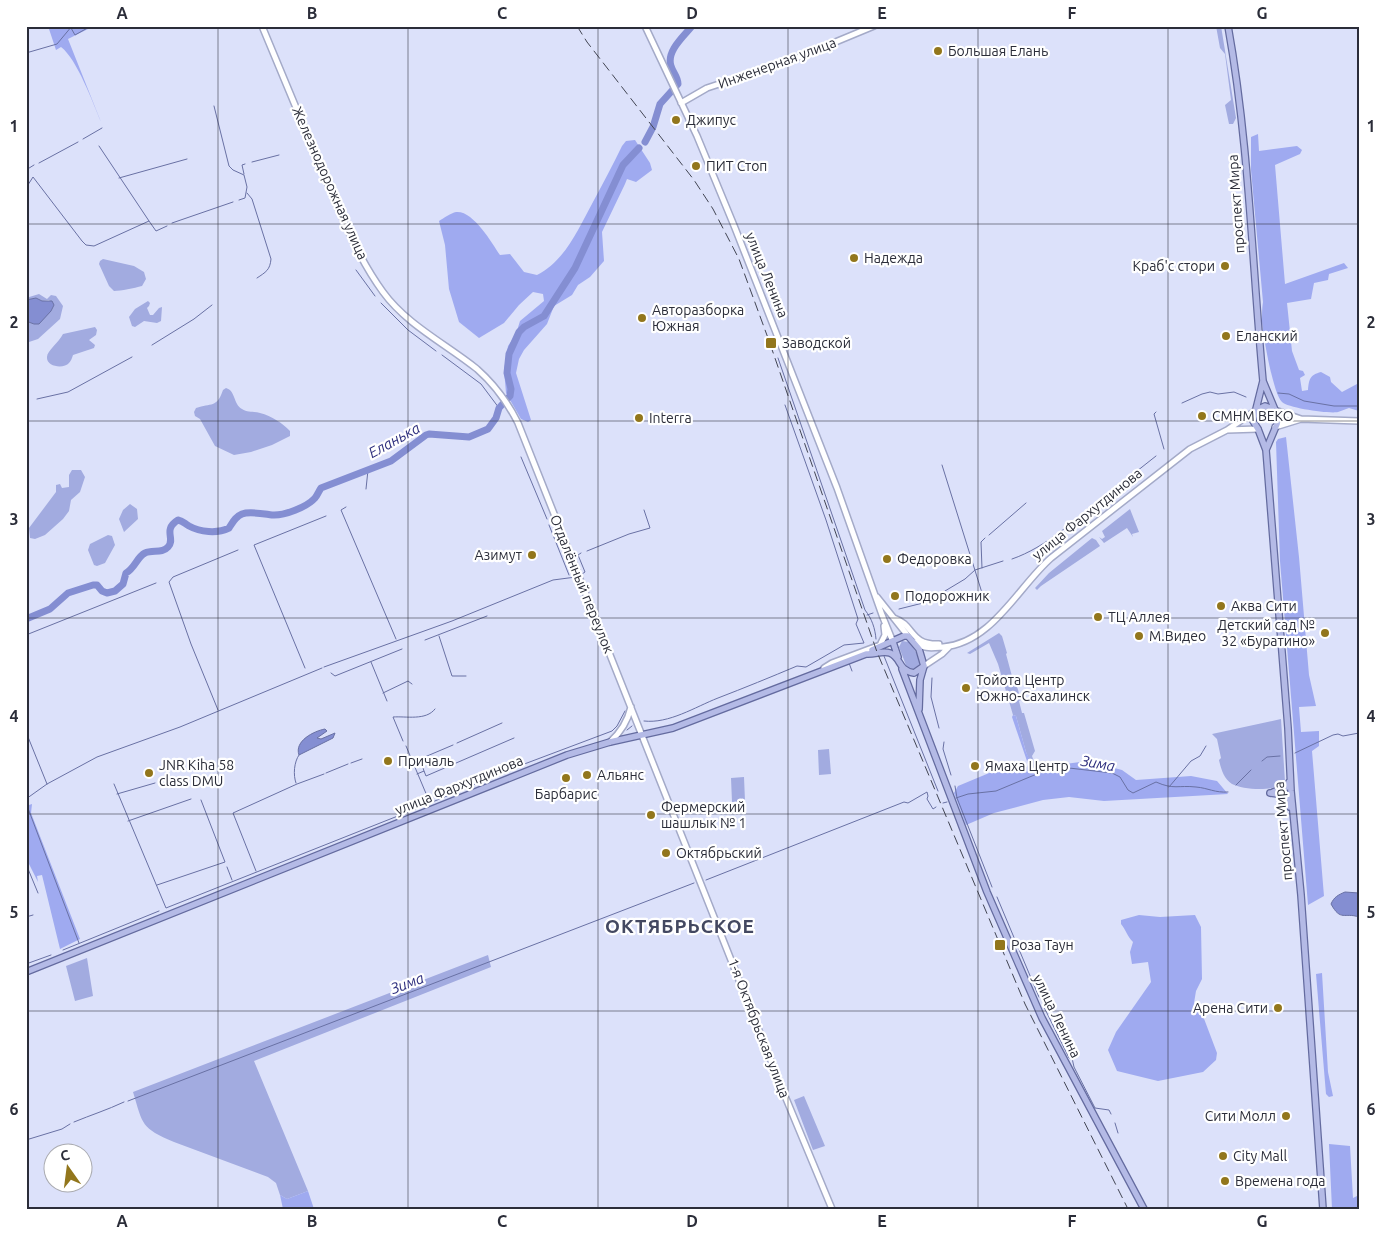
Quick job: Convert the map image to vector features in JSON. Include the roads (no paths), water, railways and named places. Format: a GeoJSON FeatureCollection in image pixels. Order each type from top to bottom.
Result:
{"type":"FeatureCollection","features":[{"type":"Feature","properties":{"kind":"main road","name":"Железнодорожная улица"},"geometry":{"type":"LineString","coordinates":[[262,26],[344,221],[363,261],[373,277],[394,306],[478,370],[499,392],[521,431]]}},
{"type":"Feature","properties":{"kind":"main road","name":"улица Ленина"},"geometry":{"type":"LineString","coordinates":[[645,26],[697,136],[757,285],[837,488],[901,668],[987,892],[1042,1018],[1144,1209]]}},
{"type":"Feature","properties":{"kind":"main road","name":"Инженерная улица"},"geometry":{"type":"LineString","coordinates":[[681,103],[707,88],[792,60],[874,26]]}},
{"type":"Feature","properties":{"kind":"main road","name":"проспект Мира"},"geometry":{"type":"LineString","coordinates":[[1228,26],[1238,80],[1243,126],[1263,380],[1256,411]]}},
{"type":"Feature","properties":{"kind":"main road","name":"проспект Мира"},"geometry":{"type":"LineString","coordinates":[[1263,380],[1275,410]]}},
{"type":"Feature","properties":{"kind":"main road"},"geometry":{"type":"LineString","coordinates":[[1227,430],[1265,406],[1302,419],[1359,421]]}},
{"type":"Feature","properties":{"kind":"main road"},"geometry":{"type":"LineString","coordinates":[[1275,410],[1278,417],[1275,427]]}},
{"type":"Feature","properties":{"kind":"main road"},"geometry":{"type":"LineString","coordinates":[[1256,411],[1253,421],[1258,429],[1265,431],[1302,419]]}},
{"type":"Feature","properties":{"kind":"main road","name":"проспект Мира"},"geometry":{"type":"LineString","coordinates":[[1266,450],[1275,427]]}},
{"type":"Feature","properties":{"kind":"main road","name":"проспект Мира"},"geometry":{"type":"LineString","coordinates":[[1258,429],[1266,450],[1303,932],[1321,1209]]}},
{"type":"Feature","properties":{"kind":"main road","name":"улица Фархутдинова"},"geometry":{"type":"LineString","coordinates":[[913,641],[926,648],[949,646],[967,639],[988,626],[1006,609],[1034,574],[1046,563],[1169,464],[1190,449],[1227,430],[1258,429]]}},
{"type":"Feature","properties":{"kind":"main road","name":"Отдалённый переулок"},"geometry":{"type":"LineString","coordinates":[[521,431],[642,736]]}},
{"type":"Feature","properties":{"kind":"main road","name":"улица Ленина"},"geometry":{"type":"LineString","coordinates":[[875,594],[908,636]]}},
{"type":"Feature","properties":{"kind":"main road"},"geometry":{"type":"LineString","coordinates":[[822,670],[832,663],[880,645],[885,635],[882,615]]}},
{"type":"Feature","properties":{"kind":"main road"},"geometry":{"type":"LineString","coordinates":[[894,618],[902,622],[920,641],[926,644],[949,646]]}},
{"type":"Feature","properties":{"kind":"main road"},"geometry":{"type":"LineString","coordinates":[[866,654],[893,642],[900,636],[908,636],[919,649],[924,666],[914,673],[907,672],[901,668]]}},
{"type":"Feature","properties":{"kind":"main road","name":"улица Фархутдинова"},"geometry":{"type":"LineString","coordinates":[[924,666],[942,654],[949,646]]}},
{"type":"Feature","properties":{"kind":"main road","name":"улица Фархутдинова"},"geometry":{"type":"LineString","coordinates":[[26,972],[567,755],[610,742],[642,736],[704,717],[866,654],[889,652],[895,656],[901,668]]}},
{"type":"Feature","properties":{"kind":"main road","name":"улица Ленина"},"geometry":{"type":"LineString","coordinates":[[919,715],[919,687],[924,666]]}},
{"type":"Feature","properties":{"kind":"main road"},"geometry":{"type":"LineString","coordinates":[[610,742],[621,730],[631,707]]}},
{"type":"Feature","properties":{"kind":"main road","name":"1-я Октябрьская улица"},"geometry":{"type":"LineString","coordinates":[[642,736],[832,1209]]}},
{"type":"Feature","properties":{"kind":"main road"},"geometry":{"type":"LineString","coordinates":[[1270,793],[1287,787],[1290,762]]}},
{"type":"Feature","properties":{"kind":"main road"},"geometry":{"type":"LineString","coordinates":[[1270,793],[1291,791]]}},
{"type":"Feature","properties":{"kind":"main road"},"geometry":{"type":"LineString","coordinates":[[1270,793],[1282,795],[1288,800],[1294,828]]}},
{"type":"Feature","properties":{"kind":"waterway"},"geometry":{"type":"LineString","coordinates":[[26,53],[57,44],[72,26]]}},
{"type":"Feature","properties":{"kind":"waterway"},"geometry":{"type":"LineString","coordinates":[[71,28],[75,35],[91,26]]}},
{"type":"Feature","properties":{"kind":"waterway","name":"Еланька"},"geometry":{"type":"LineString","coordinates":[[645,142],[653,127],[660,104],[678,84],[670,60],[673,49],[692,26]]}},
{"type":"Feature","properties":{"kind":"waterway"},"geometry":{"type":"LineString","coordinates":[[214,106],[229,166],[244,175],[247,187],[245,198],[239,200]]}},
{"type":"Feature","properties":{"kind":"waterway"},"geometry":{"type":"LineString","coordinates":[[83,139],[102,128]]}},
{"type":"Feature","properties":{"kind":"waterway"},"geometry":{"type":"LineString","coordinates":[[39,163],[78,142]]}},
{"type":"Feature","properties":{"kind":"waterway"},"geometry":{"type":"LineString","coordinates":[[26,188],[33,177],[86,245],[94,246],[149,221],[99,146]]}},
{"type":"Feature","properties":{"kind":"waterway","name":"Еланька"},"geometry":{"type":"LineString","coordinates":[[26,619],[50,609],[68,593],[93,585],[97,585],[102,591],[107,593],[115,591],[123,584],[126,573],[142,555],[168,547],[171,541],[171,527],[178,520],[198,530],[214,532],[229,528],[236,518],[245,513],[277,515],[289,512],[301,508],[311,501],[316,497],[321,488],[391,461],[426,435],[469,437],[488,429],[496,418],[499,408],[510,396],[511,389],[507,373],[509,354],[519,332],[524,327],[544,316],[575,268],[623,165],[639,148]]}},
{"type":"Feature","properties":{"kind":"waterway"},"geometry":{"type":"LineString","coordinates":[[252,162],[279,155]]}},
{"type":"Feature","properties":{"kind":"waterway"},"geometry":{"type":"LineString","coordinates":[[119,178],[187,159]]}},
{"type":"Feature","properties":{"kind":"waterway"},"geometry":{"type":"LineString","coordinates":[[244,174],[242,165],[245,164]]}},
{"type":"Feature","properties":{"kind":"waterway"},"geometry":{"type":"LineString","coordinates":[[26,170],[34,165]]}},
{"type":"Feature","properties":{"kind":"waterway"},"geometry":{"type":"LineString","coordinates":[[247,193],[252,199],[271,259],[270,266],[257,278]]}},
{"type":"Feature","properties":{"kind":"waterway"},"geometry":{"type":"LineString","coordinates":[[172,223],[233,202]]}},
{"type":"Feature","properties":{"kind":"waterway"},"geometry":{"type":"LineString","coordinates":[[149,221],[156,231],[167,226]]}},
{"type":"Feature","properties":{"kind":"waterway"},"geometry":{"type":"LineString","coordinates":[[356,270],[375,296]]}},
{"type":"Feature","properties":{"kind":"waterway"},"geometry":{"type":"LineString","coordinates":[[381,303],[408,330],[436,351]]}},
{"type":"Feature","properties":{"kind":"waterway"},"geometry":{"type":"LineString","coordinates":[[152,345],[194,319],[212,305]]}},
{"type":"Feature","properties":{"kind":"waterway"},"geometry":{"type":"LineString","coordinates":[[442,355],[481,384],[499,408]]}},
{"type":"Feature","properties":{"kind":"waterway"},"geometry":{"type":"LineString","coordinates":[[37,399],[68,392],[132,357]]}},
{"type":"Feature","properties":{"kind":"waterway"},"geometry":{"type":"LineString","coordinates":[[778,358],[865,610],[873,624],[876,639]]}},
{"type":"Feature","properties":{"kind":"waterway"},"geometry":{"type":"LineString","coordinates":[[1182,403],[1210,392],[1218,394],[1234,392],[1246,397]]}},
{"type":"Feature","properties":{"kind":"waterway"},"geometry":{"type":"LineString","coordinates":[[1278,393],[1289,394],[1304,401],[1334,406],[1359,406]]}},
{"type":"Feature","properties":{"kind":"waterway"},"geometry":{"type":"LineString","coordinates":[[644,721],[663,720],[682,714],[797,666],[806,667],[844,645],[864,643],[856,624],[858,619],[826,520],[785,405]]}},
{"type":"Feature","properties":{"kind":"waterway"},"geometry":{"type":"LineString","coordinates":[[1156,412],[1154,414],[1164,449]]}},
{"type":"Feature","properties":{"kind":"waterway"},"geometry":{"type":"LineString","coordinates":[[1113,490],[1156,456]]}},
{"type":"Feature","properties":{"kind":"waterway"},"geometry":{"type":"LineString","coordinates":[[521,457],[547,519]]}},
{"type":"Feature","properties":{"kind":"waterway"},"geometry":{"type":"LineString","coordinates":[[942,465],[983,596]]}},
{"type":"Feature","properties":{"kind":"waterway"},"geometry":{"type":"LineString","coordinates":[[366,489],[368,470]]}},
{"type":"Feature","properties":{"kind":"waterway"},"geometry":{"type":"LineString","coordinates":[[1012,559],[1049,540],[1105,497]]}},
{"type":"Feature","properties":{"kind":"waterway"},"geometry":{"type":"LineString","coordinates":[[989,535],[1026,503]]}},
{"type":"Feature","properties":{"kind":"waterway"},"geometry":{"type":"LineString","coordinates":[[346,507],[341,510],[396,639]]}},
{"type":"Feature","properties":{"kind":"waterway"},"geometry":{"type":"LineString","coordinates":[[587,551],[629,534],[650,528],[644,510]]}},
{"type":"Feature","properties":{"kind":"waterway"},"geometry":{"type":"LineString","coordinates":[[305,668],[254,545],[326,516]]}},
{"type":"Feature","properties":{"kind":"waterway"},"geometry":{"type":"LineString","coordinates":[[549,525],[569,575]]}},
{"type":"Feature","properties":{"kind":"waterway"},"geometry":{"type":"LineString","coordinates":[[982,568],[981,542],[985,538]]}},
{"type":"Feature","properties":{"kind":"waterway"},"geometry":{"type":"LineString","coordinates":[[218,710],[191,644],[169,582],[173,577],[238,550]]}},
{"type":"Feature","properties":{"kind":"waterway"},"geometry":{"type":"LineString","coordinates":[[581,553],[578,555],[585,572],[582,574]]}},
{"type":"Feature","properties":{"kind":"waterway"},"geometry":{"type":"LineString","coordinates":[[945,591],[965,579],[975,570],[1003,561]]}},
{"type":"Feature","properties":{"kind":"waterway"},"geometry":{"type":"LineString","coordinates":[[324,667],[452,621],[553,580],[576,577]]}},
{"type":"Feature","properties":{"kind":"waterway"},"geometry":{"type":"LineString","coordinates":[[26,635],[156,583]]}},
{"type":"Feature","properties":{"kind":"waterway"},"geometry":{"type":"LineString","coordinates":[[899,609],[931,601],[938,597]]}},
{"type":"Feature","properties":{"kind":"waterway"},"geometry":{"type":"LineString","coordinates":[[867,615],[873,613]]}},
{"type":"Feature","properties":{"kind":"waterway"},"geometry":{"type":"LineString","coordinates":[[425,640],[487,616]]}},
{"type":"Feature","properties":{"kind":"waterway"},"geometry":{"type":"LineString","coordinates":[[439,636],[452,676],[466,676]]}},
{"type":"Feature","properties":{"kind":"waterway"},"geometry":{"type":"LineString","coordinates":[[331,673],[335,676],[402,649]]}},
{"type":"Feature","properties":{"kind":"waterway"},"geometry":{"type":"LineString","coordinates":[[884,656],[938,791]]}},
{"type":"Feature","properties":{"kind":"waterway"},"geometry":{"type":"LineString","coordinates":[[371,662],[387,701]]}},
{"type":"Feature","properties":{"kind":"waterway"},"geometry":{"type":"LineString","coordinates":[[849,663],[852,671]]}},
{"type":"Feature","properties":{"kind":"waterway"},"geometry":{"type":"LineString","coordinates":[[26,799],[47,784],[97,757],[180,727],[322,668]]}},
{"type":"Feature","properties":{"kind":"waterway"},"geometry":{"type":"LineString","coordinates":[[932,678],[931,697],[939,728]]}},
{"type":"Feature","properties":{"kind":"waterway"},"geometry":{"type":"LineString","coordinates":[[383,693],[408,681],[412,684]]}},
{"type":"Feature","properties":{"kind":"waterway"},"geometry":{"type":"LineString","coordinates":[[403,741],[393,717],[421,717],[435,709]]}},
{"type":"Feature","properties":{"kind":"waterway"},"geometry":{"type":"LineString","coordinates":[[406,746],[430,803],[519,766],[612,731],[625,711]]}},
{"type":"Feature","properties":{"kind":"waterway"},"geometry":{"type":"LineString","coordinates":[[457,743],[502,723]]}},
{"type":"Feature","properties":{"kind":"waterway"},"geometry":{"type":"LineString","coordinates":[[627,730],[632,726]]}},
{"type":"Feature","properties":{"kind":"waterway"},"geometry":{"type":"LineString","coordinates":[[26,732],[47,784]]}},
{"type":"Feature","properties":{"kind":"waterway","name":"Зима"},"geometry":{"type":"LineString","coordinates":[[1295,753],[1333,735],[1343,736],[1359,733]]}},
{"type":"Feature","properties":{"kind":"waterway"},"geometry":{"type":"LineString","coordinates":[[417,774],[424,771],[426,776],[514,738]]}},
{"type":"Feature","properties":{"kind":"waterway"},"geometry":{"type":"LineString","coordinates":[[944,742],[943,749],[951,775]]}},
{"type":"Feature","properties":{"kind":"waterway"},"geometry":{"type":"LineString","coordinates":[[424,771],[420,759],[453,745]]}},
{"type":"Feature","properties":{"kind":"waterway"},"geometry":{"type":"LineString","coordinates":[[1169,787],[1191,761],[1200,756],[1206,746]]}},
{"type":"Feature","properties":{"kind":"waterway"},"geometry":{"type":"LineString","coordinates":[[296,783],[294,769],[299,755]]}},
{"type":"Feature","properties":{"kind":"waterway","name":"Зима"},"geometry":{"type":"LineString","coordinates":[[1262,761],[1267,757],[1280,756]]}},
{"type":"Feature","properties":{"kind":"waterway"},"geometry":{"type":"LineString","coordinates":[[351,763],[362,759]]}},
{"type":"Feature","properties":{"kind":"waterway"},"geometry":{"type":"LineString","coordinates":[[326,773],[348,764]]}},
{"type":"Feature","properties":{"kind":"waterway","name":"Зима"},"geometry":{"type":"LineString","coordinates":[[956,798],[968,794],[996,791],[1044,771],[1069,768],[1112,773],[1120,777],[1128,790],[1133,793],[1156,782],[1172,787],[1196,787],[1228,792]]}},
{"type":"Feature","properties":{"kind":"waterway","name":"Зима"},"geometry":{"type":"LineString","coordinates":[[1236,785],[1251,770]]}},
{"type":"Feature","properties":{"kind":"waterway"},"geometry":{"type":"LineString","coordinates":[[256,871],[233,813],[324,774]]}},
{"type":"Feature","properties":{"kind":"waterway"},"geometry":{"type":"LineString","coordinates":[[117,794],[155,783]]}},
{"type":"Feature","properties":{"kind":"waterway"},"geometry":{"type":"LineString","coordinates":[[114,784],[166,908],[423,806]]}},
{"type":"Feature","properties":{"kind":"waterway"},"geometry":{"type":"LineString","coordinates":[[955,786],[957,798],[992,887]]}},
{"type":"Feature","properties":{"kind":"waterway","name":"Зима"},"geometry":{"type":"LineString","coordinates":[[706,880],[904,802],[908,803],[927,792],[927,799],[933,809],[936,807]]}},
{"type":"Feature","properties":{"kind":"waterway"},"geometry":{"type":"LineString","coordinates":[[128,821],[191,799]]}},
{"type":"Feature","properties":{"kind":"waterway"},"geometry":{"type":"LineString","coordinates":[[157,885],[225,862],[201,800]]}},
{"type":"Feature","properties":{"kind":"waterway","name":"Зима"},"geometry":{"type":"LineString","coordinates":[[943,803],[947,802]]}},
{"type":"Feature","properties":{"kind":"waterway"},"geometry":{"type":"LineString","coordinates":[[26,803],[79,943]]}},
{"type":"Feature","properties":{"kind":"waterway"},"geometry":{"type":"LineString","coordinates":[[26,864],[38,893]]}},
{"type":"Feature","properties":{"kind":"waterway"},"geometry":{"type":"LineString","coordinates":[[227,867],[232,880]]}},
{"type":"Feature","properties":{"kind":"waterway","name":"Зима"},"geometry":{"type":"LineString","coordinates":[[128,1101],[694,883]]}},
{"type":"Feature","properties":{"kind":"waterway"},"geometry":{"type":"LineString","coordinates":[[997,897],[1039,997]]}},
{"type":"Feature","properties":{"kind":"waterway"},"geometry":{"type":"LineString","coordinates":[[63,950],[159,911]]}},
{"type":"Feature","properties":{"kind":"waterway"},"geometry":{"type":"LineString","coordinates":[[26,917],[33,915]]}},
{"type":"Feature","properties":{"kind":"waterway"},"geometry":{"type":"LineString","coordinates":[[26,964],[51,955]]}},
{"type":"Feature","properties":{"kind":"waterway"},"geometry":{"type":"LineString","coordinates":[[1043,1005],[1069,1058],[1072,1058],[1074,1067],[1095,1108],[1109,1110],[1111,1114]]}},
{"type":"Feature","properties":{"kind":"waterway","name":"Зима"},"geometry":{"type":"LineString","coordinates":[[74,1122],[124,1102]]}},
{"type":"Feature","properties":{"kind":"waterway"},"geometry":{"type":"LineString","coordinates":[[1115,1123],[1118,1133]]}},
{"type":"Feature","properties":{"kind":"waterway","name":"Зима"},"geometry":{"type":"LineString","coordinates":[[26,1140],[62,1129],[70,1124]]}},
{"type":"Feature","properties":{"kind":"railway"},"geometry":{"type":"LineString","coordinates":[[577,26],[587,42],[694,180],[713,209],[739,259],[877,652],[1025,1004],[1128,1209]]}},
{"type":"Feature","properties":{"kind":"place","name":"Большая Елань"},"geometry":{"type":"Point","coordinates":[938,51]}},
{"type":"Feature","properties":{"kind":"place","name":"Джипус"},"geometry":{"type":"Point","coordinates":[676,120]}},
{"type":"Feature","properties":{"kind":"place","name":"ПИТ Стоп"},"geometry":{"type":"Point","coordinates":[696,166]}},
{"type":"Feature","properties":{"kind":"place","name":"Надежда"},"geometry":{"type":"Point","coordinates":[854,258]}},
{"type":"Feature","properties":{"kind":"place","name":"Краб'с стори"},"geometry":{"type":"Point","coordinates":[1225,266]}},
{"type":"Feature","properties":{"kind":"place","name":"Авторазборка Южная"},"geometry":{"type":"Point","coordinates":[642,318]}},
{"type":"Feature","properties":{"kind":"place","name":"Еланский"},"geometry":{"type":"Point","coordinates":[1226,336]}},
{"type":"Feature","properties":{"kind":"place","name":"Заводской"},"geometry":{"type":"Point","coordinates":[771,343]}},
{"type":"Feature","properties":{"kind":"place","name":"СМНМ ВЕКО"},"geometry":{"type":"Point","coordinates":[1202,416]}},
{"type":"Feature","properties":{"kind":"place","name":"Interra"},"geometry":{"type":"Point","coordinates":[639,418]}},
{"type":"Feature","properties":{"kind":"place","name":"Азимут"},"geometry":{"type":"Point","coordinates":[532,555]}},
{"type":"Feature","properties":{"kind":"place","name":"Федоровка"},"geometry":{"type":"Point","coordinates":[887,559]}},
{"type":"Feature","properties":{"kind":"place","name":"Подорожник"},"geometry":{"type":"Point","coordinates":[895,596]}},
{"type":"Feature","properties":{"kind":"place","name":"Аква Сити"},"geometry":{"type":"Point","coordinates":[1221,606]}},
{"type":"Feature","properties":{"kind":"place","name":"ТЦ Аллея"},"geometry":{"type":"Point","coordinates":[1098,617]}},
{"type":"Feature","properties":{"kind":"place","name":"Детский сад № 32 «Буратино»"},"geometry":{"type":"Point","coordinates":[1325,633]}},
{"type":"Feature","properties":{"kind":"place","name":"М.Видео"},"geometry":{"type":"Point","coordinates":[1139,636]}},
{"type":"Feature","properties":{"kind":"place","name":"Тойота Центр Южно-Сахалинск"},"geometry":{"type":"Point","coordinates":[966,688]}},
{"type":"Feature","properties":{"kind":"place","name":"Причаль"},"geometry":{"type":"Point","coordinates":[388,761]}},
{"type":"Feature","properties":{"kind":"place","name":"Ямаха Центр"},"geometry":{"type":"Point","coordinates":[975,766]}},
{"type":"Feature","properties":{"kind":"place","name":"JNR Kiha 58 class DMU"},"geometry":{"type":"Point","coordinates":[149,773]}},
{"type":"Feature","properties":{"kind":"place","name":"Альянс"},"geometry":{"type":"Point","coordinates":[587,775]}},
{"type":"Feature","properties":{"kind":"place","name":"Барбарис"},"geometry":{"type":"Point","coordinates":[566,778]}},
{"type":"Feature","properties":{"kind":"place","name":"Фермерский шашлык № 1"},"geometry":{"type":"Point","coordinates":[651,815]}},
{"type":"Feature","properties":{"kind":"place","name":"Октябрьский"},"geometry":{"type":"Point","coordinates":[666,853]}},
{"type":"Feature","properties":{"kind":"place","name":"Роза Таун"},"geometry":{"type":"Point","coordinates":[1000,945]}},
{"type":"Feature","properties":{"kind":"place","name":"Арена Сити"},"geometry":{"type":"Point","coordinates":[1278,1008]}},
{"type":"Feature","properties":{"kind":"place","name":"Сити Молл"},"geometry":{"type":"Point","coordinates":[1286,1116]}},
{"type":"Feature","properties":{"kind":"place","name":"City Mall"},"geometry":{"type":"Point","coordinates":[1223,1156]}},
{"type":"Feature","properties":{"kind":"place","name":"Времена года"},"geometry":{"type":"Point","coordinates":[1225,1181]}},
{"type":"Feature","properties":{"kind":"district","name":"ОКТЯБРЬСКОЕ"},"geometry":{"type":"Point","coordinates":[680,926]}}]}
